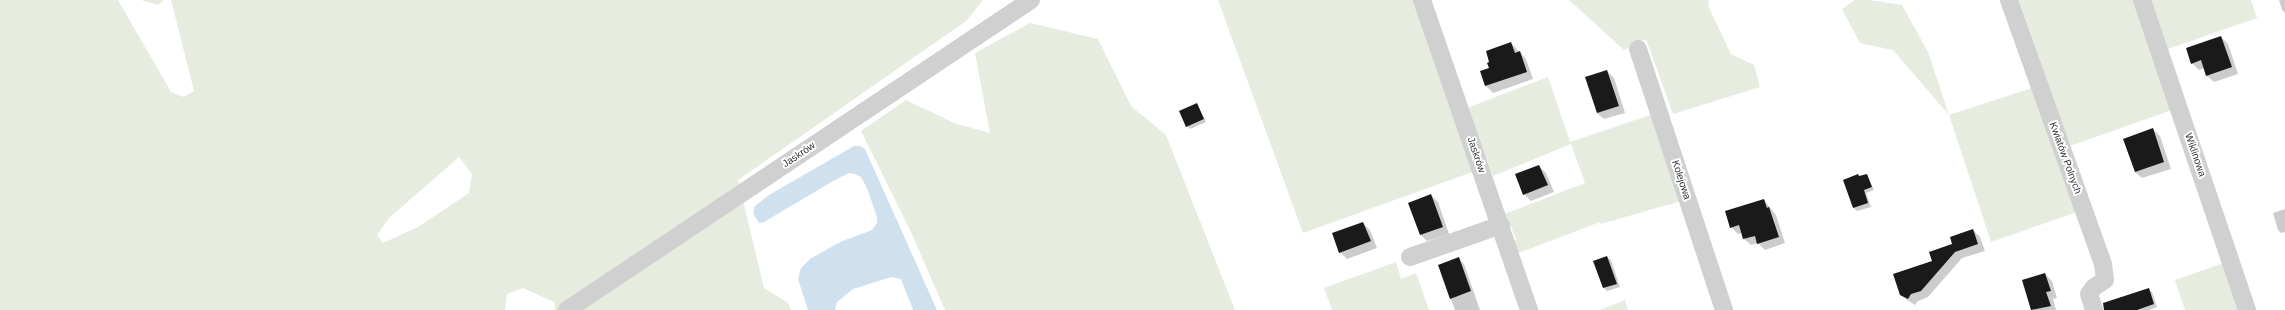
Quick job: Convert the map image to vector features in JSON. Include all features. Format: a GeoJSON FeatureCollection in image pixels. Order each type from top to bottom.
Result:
{"type":"FeatureCollection","features":[{"type":"Feature","properties":{"kind":"street","name":"Jaskrów"},"geometry":{"type":"LineString","coordinates":[[567,310],[1031,0]]}},
{"type":"Feature","properties":{"kind":"street","name":"Jaskrów"},"geometry":{"type":"LineString","coordinates":[[1422,0],[1501,225],[1529,310]]}},
{"type":"Feature","properties":{"kind":"street","name":"Kwiatów Polnych"},"geometry":{"type":"LineString","coordinates":[[2009,0],[2103,264],[2105,280],[2094,287],[2089,294],[2094,310]]}},
{"type":"Feature","properties":{"kind":"street","name":"Wiklinowa"},"geometry":{"type":"LineString","coordinates":[[2142,0],[2248,310]]}},
{"type":"Feature","properties":{"kind":"street","name":"Kolejowa"},"geometry":{"type":"LineString","coordinates":[[1638,49],[1724,310]]}},
{"type":"Feature","properties":{"kind":"street"},"geometry":{"type":"LineString","coordinates":[[1410,257],[1501,225]]}},
{"type":"Feature","properties":{"kind":"shaded area"},"geometry":{"type":"Polygon","coordinates":[[[0,0],[118,0],[171,92],[184,97],[194,91],[171,0],[983,0],[966,21],[738,180],[764,288],[788,303],[791,310],[555,310],[554,302],[523,288],[507,294],[505,310],[0,310],[0,0]],[[459,157],[389,218],[377,235],[383,243],[418,227],[469,193],[472,174],[459,157]]]}},
{"type":"Feature","properties":{"kind":"shaded area"},"geometry":{"type":"Polygon","coordinates":[[[141,0],[164,0],[158,5],[141,0]]]}},
{"type":"Feature","properties":{"kind":"shaded area"},"geometry":{"type":"Polygon","coordinates":[[[1218,0],[1420,0],[1478,170],[1303,233],[1218,0]]]}},
{"type":"Feature","properties":{"kind":"shaded area"},"geometry":{"type":"Polygon","coordinates":[[[1569,0],[1709,0],[1708,6],[1731,54],[1754,65],[1760,87],[1673,114],[1646,39],[1624,50],[1569,0]]]}},
{"type":"Feature","properties":{"kind":"shaded area"},"geometry":{"type":"Polygon","coordinates":[[[1855,0],[1870,0],[1902,5],[1928,52],[1949,115],[1893,50],[1860,43],[1842,9],[1855,0]]]}},
{"type":"Feature","properties":{"kind":"shaded area"},"geometry":{"type":"Polygon","coordinates":[[[2019,0],[2135,0],[2172,110],[2070,146],[2019,0]]]}},
{"type":"Feature","properties":{"kind":"shaded area"},"geometry":{"type":"Polygon","coordinates":[[[2151,0],[2251,0],[2257,18],[2168,49],[2151,0]]]}},
{"type":"Feature","properties":{"kind":"shaded area"},"geometry":{"type":"Polygon","coordinates":[[[1030,23],[1098,39],[1131,106],[1166,135],[1235,310],[945,310],[911,232],[861,131],[906,100],[954,123],[990,133],[975,53],[1030,23]]]}},
{"type":"Feature","properties":{"kind":"shaded area"},"geometry":{"type":"Polygon","coordinates":[[[1548,77],[1570,142],[1653,114],[1681,201],[1601,224],[1600,222],[1516,254],[1512,245],[1516,239],[1511,227],[1505,224],[1502,215],[1585,183],[1571,144],[1493,176],[1467,108],[1548,77]]]}},
{"type":"Feature","properties":{"kind":"shaded area"},"geometry":{"type":"Polygon","coordinates":[[[2035,87],[2077,212],[1991,242],[1949,115],[2035,87]]]}},
{"type":"Feature","properties":{"kind":"shaded area"},"geometry":{"type":"Polygon","coordinates":[[[1396,262],[1401,279],[1416,273],[1429,310],[1332,310],[1324,288],[1396,262]]]}},
{"type":"Feature","properties":{"kind":"shaded area"},"geometry":{"type":"Polygon","coordinates":[[[2224,263],[2240,310],[2185,310],[2175,280],[2224,263]]]}},
{"type":"Feature","properties":{"kind":"shaded area"},"geometry":{"type":"Polygon","coordinates":[[[1625,300],[1628,310],[1600,310],[1625,300]]]}},
{"type":"Feature","properties":{"kind":"water"},"geometry":{"type":"Polygon","coordinates":[[[854,146],[860,146],[865,149],[937,310],[913,310],[901,279],[891,277],[853,289],[837,302],[835,310],[808,310],[798,279],[801,268],[810,259],[840,242],[872,230],[877,223],[877,217],[867,188],[861,177],[849,173],[764,222],[759,223],[753,213],[755,206],[769,195],[854,146]]]}},
{"type":"Feature","properties":{"kind":"building"},"geometry":{"type":"Polygon","coordinates":[[[2221,36],[2232,67],[2206,76],[2201,60],[2191,64],[2186,48],[2221,36]]]}},
{"type":"Feature","properties":{"kind":"building"},"geometry":{"type":"Polygon","coordinates":[[[1511,42],[1515,53],[1520,51],[1527,72],[1485,86],[1480,71],[1489,68],[1486,51],[1511,42]]]}},
{"type":"Feature","properties":{"kind":"building"},"geometry":{"type":"Polygon","coordinates":[[[1607,70],[1619,106],[1597,113],[1585,77],[1607,70]]]}},
{"type":"Feature","properties":{"kind":"building"},"geometry":{"type":"Polygon","coordinates":[[[1197,103],[1204,119],[1186,127],[1179,111],[1197,103]]]}},
{"type":"Feature","properties":{"kind":"building"},"geometry":{"type":"Polygon","coordinates":[[[2153,128],[2164,162],[2135,172],[2123,139],[2153,128]]]}},
{"type":"Feature","properties":{"kind":"building"},"geometry":{"type":"Polygon","coordinates":[[[1539,165],[1548,185],[1523,195],[1515,174],[1539,165]]]}},
{"type":"Feature","properties":{"kind":"building"},"geometry":{"type":"Polygon","coordinates":[[[1858,174],[1859,176],[1867,174],[1872,187],[1864,190],[1868,203],[1853,208],[1843,180],[1858,174]]]}},
{"type":"Feature","properties":{"kind":"building"},"geometry":{"type":"Polygon","coordinates":[[[1431,194],[1443,227],[1420,235],[1408,203],[1431,194]]]}},
{"type":"Feature","properties":{"kind":"building"},"geometry":{"type":"Polygon","coordinates":[[[1764,199],[1767,208],[1769,207],[1779,237],[1757,244],[1755,236],[1743,239],[1739,225],[1730,228],[1725,211],[1764,199]]]}},
{"type":"Feature","properties":{"kind":"building"},"geometry":{"type":"Polygon","coordinates":[[[1363,222],[1371,241],[1339,253],[1332,233],[1363,222]]]}},
{"type":"Feature","properties":{"kind":"building"},"geometry":{"type":"Polygon","coordinates":[[[1973,229],[1978,244],[1955,252],[1921,291],[1911,294],[1908,299],[1900,295],[1893,274],[1932,261],[1929,252],[1952,244],[1950,237],[1973,229]]]}},
{"type":"Feature","properties":{"kind":"building"},"geometry":{"type":"Polygon","coordinates":[[[1607,256],[1617,284],[1603,288],[1593,261],[1607,256]]]}},
{"type":"Feature","properties":{"kind":"building"},"geometry":{"type":"Polygon","coordinates":[[[1459,257],[1471,291],[1450,299],[1438,265],[1459,257]]]}},
{"type":"Feature","properties":{"kind":"building"},"geometry":{"type":"Polygon","coordinates":[[[2045,273],[2051,291],[2046,292],[2051,306],[2031,310],[2022,280],[2045,273]]]}},
{"type":"Feature","properties":{"kind":"building"},"geometry":{"type":"Polygon","coordinates":[[[2149,288],[2154,304],[2137,310],[2104,310],[2103,303],[2149,288]]]}}]}
